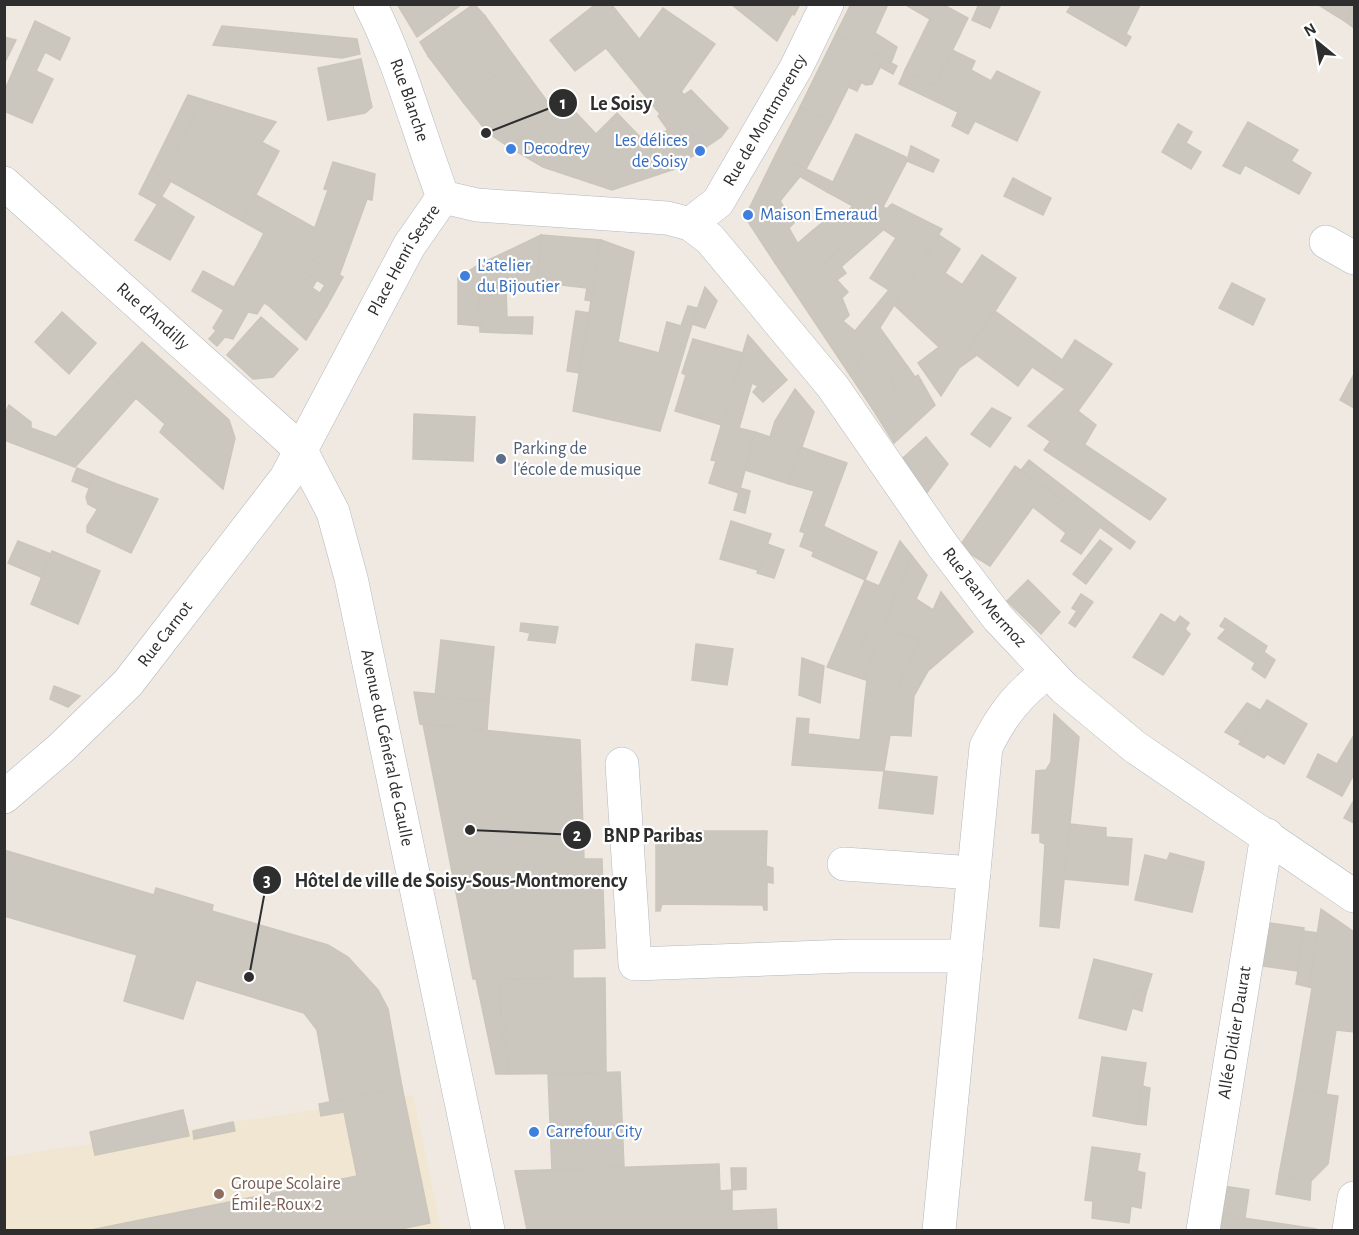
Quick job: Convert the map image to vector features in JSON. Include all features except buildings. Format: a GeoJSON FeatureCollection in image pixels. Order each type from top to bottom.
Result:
{"type":"FeatureCollection","features":[{"type":"Feature","properties":{"kind":"street","name":"Rue Blanche"},"geometry":{"type":"LineString","coordinates":[[370,4],[406,86],[443,197]]}},
{"type":"Feature","properties":{"kind":"street","name":"Rue de Montmorency"},"geometry":{"type":"LineString","coordinates":[[690,224],[718,202],[796,68],[827,4]]}},
{"type":"Feature","properties":{"kind":"street","name":"Rue d'Andilly"},"geometry":{"type":"LineString","coordinates":[[4,183],[300,449]]}},
{"type":"Feature","properties":{"kind":"street","name":"Place Henri Sestre"},"geometry":{"type":"LineString","coordinates":[[300,449],[409,246],[443,197],[477,205],[636,215],[667,218],[690,224]]}},
{"type":"Feature","properties":{"kind":"street","name":"Rue Jean Mermoz"},"geometry":{"type":"LineString","coordinates":[[690,224],[710,239],[833,387],[943,546],[998,618],[1064,688],[1135,747],[1354,896]]}},
{"type":"Feature","properties":{"kind":"street"},"geometry":{"type":"LineString","coordinates":[[1326,242],[1354,258]]}},
{"type":"Feature","properties":{"kind":"street","name":"Rue Carnot"},"geometry":{"type":"LineString","coordinates":[[11,780],[80,730],[135,673],[224,555],[271,501],[286,478],[300,449]]}},
{"type":"Feature","properties":{"kind":"street","name":"Avenue du Général de Gaulle"},"geometry":{"type":"LineString","coordinates":[[300,449],[333,512],[351,578],[488,1230]]}},
{"type":"Feature","properties":{"kind":"street"},"geometry":{"type":"LineString","coordinates":[[939,1230],[986,747],[1000,720],[1019,695],[1048,671]]}},
{"type":"Feature","properties":{"kind":"street"},"geometry":{"type":"LineString","coordinates":[[622,764],[635,964],[850,956],[966,956]]}},
{"type":"Feature","properties":{"kind":"street","name":"Allée Didier Daurat"},"geometry":{"type":"LineString","coordinates":[[1203,1230],[1267,836]]}},
{"type":"Feature","properties":{"kind":"street"},"geometry":{"type":"LineString","coordinates":[[844,864],[974,873]]}},
{"type":"Feature","properties":{"kind":"street"},"geometry":{"type":"LineString","coordinates":[[1349,1230],[1354,1198]]}},
{"type":"Feature","properties":{"kind":"shaded area","name":"Groupe Scolaire Émile-Roux 2"},"geometry":{"type":"Polygon","coordinates":[[[413,1095],[441,1230],[5,1230],[5,1157],[413,1095]]]}},
{"type":"Feature","properties":{"kind":"place","name":"Le Soisy"},"geometry":{"type":"Point","coordinates":[486,133]}},
{"type":"Feature","properties":{"kind":"place","name":"Decodrey"},"geometry":{"type":"Point","coordinates":[511,149]}},
{"type":"Feature","properties":{"kind":"place","name":"Les délices de Soisy"},"geometry":{"type":"Point","coordinates":[700,151]}},
{"type":"Feature","properties":{"kind":"place","name":"Maison Emeraud"},"geometry":{"type":"Point","coordinates":[748,215]}},
{"type":"Feature","properties":{"kind":"place","name":"L'atelier du Bijoutier"},"geometry":{"type":"Point","coordinates":[465,276]}},
{"type":"Feature","properties":{"kind":"place","name":"Parking de l'école de musique"},"geometry":{"type":"Point","coordinates":[501,459]}},
{"type":"Feature","properties":{"kind":"place","name":"BNP Paribas"},"geometry":{"type":"Point","coordinates":[470,830]}},
{"type":"Feature","properties":{"kind":"place","name":"Hôtel de ville de Soisy-Sous-Montmorency"},"geometry":{"type":"Point","coordinates":[249,977]}},
{"type":"Feature","properties":{"kind":"place","name":"Carrefour City"},"geometry":{"type":"Point","coordinates":[534,1132]}},
{"type":"Feature","properties":{"kind":"place","name":"Groupe Scolaire Émile-Roux 2"},"geometry":{"type":"Point","coordinates":[219,1194]}}]}
